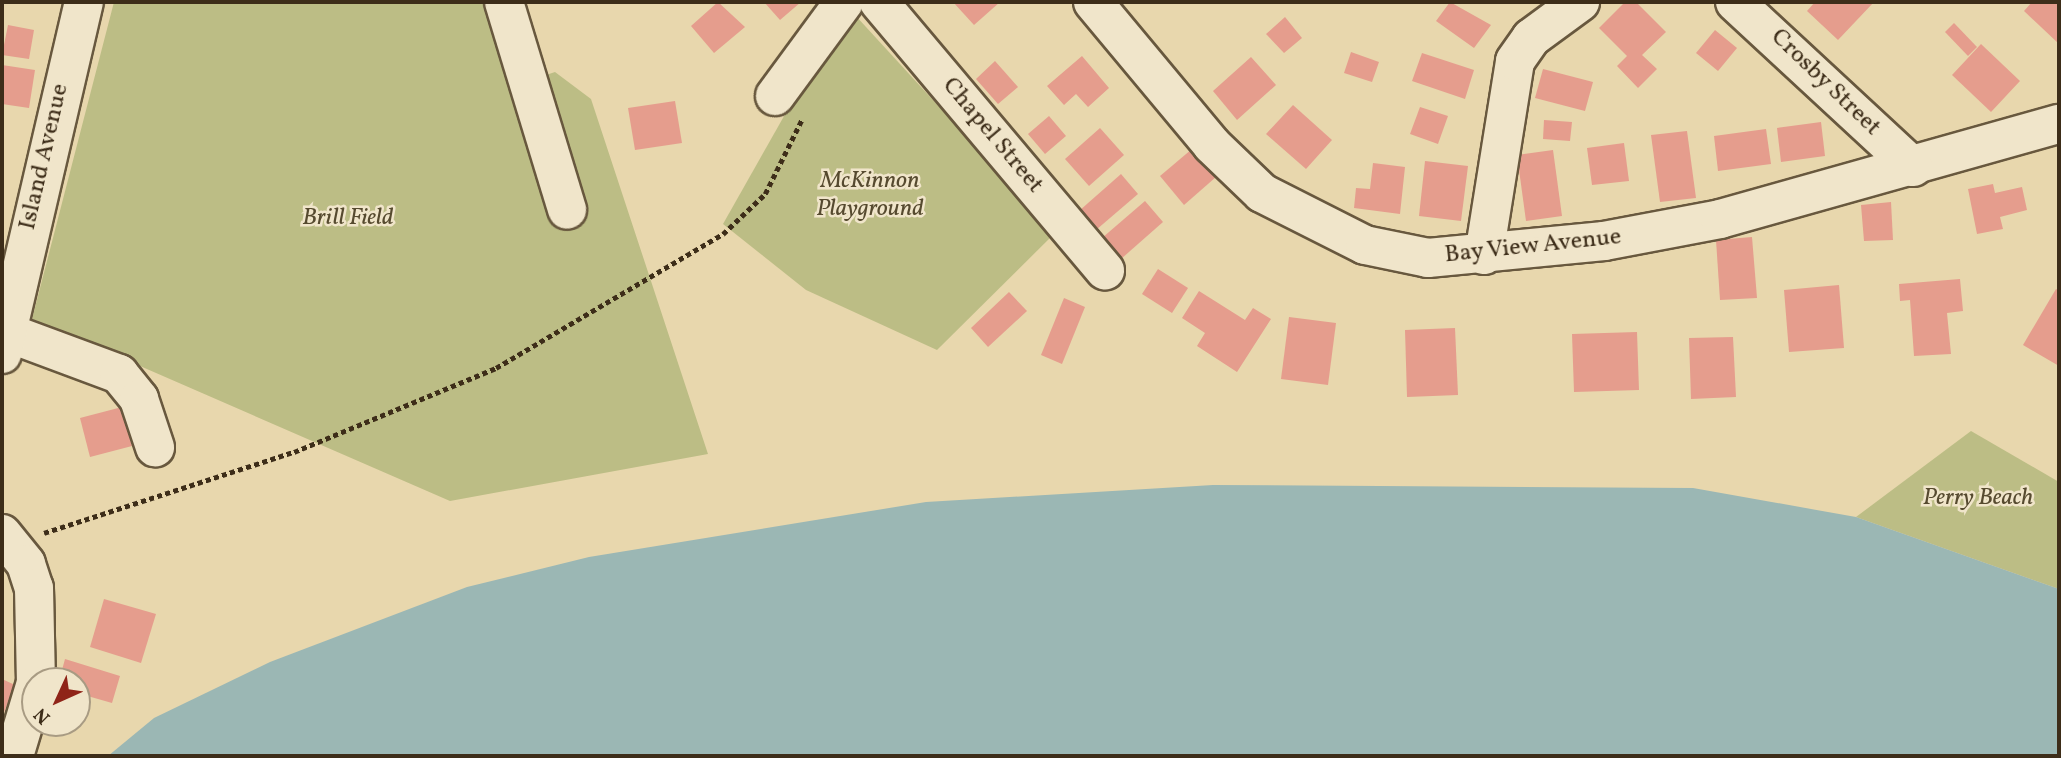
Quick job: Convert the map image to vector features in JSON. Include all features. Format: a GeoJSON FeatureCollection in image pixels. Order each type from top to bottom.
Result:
{"type":"FeatureCollection","features":[{"type":"Feature","properties":{"kind":"street","name":"Island Avenue"},"geometry":{"type":"LineString","coordinates":[[4,343],[84,2]]}},
{"type":"Feature","properties":{"kind":"street"},"geometry":{"type":"LineString","coordinates":[[503,2],[567,210]]}},
{"type":"Feature","properties":{"kind":"street"},"geometry":{"type":"LineString","coordinates":[[775,96],[844,2]]}},
{"type":"Feature","properties":{"kind":"street","name":"Chapel Street"},"geometry":{"type":"LineString","coordinates":[[880,2],[1105,270]]}},
{"type":"Feature","properties":{"kind":"street"},"geometry":{"type":"LineString","coordinates":[[1484,255],[1515,61],[1531,38],[1580,2]]}},
{"type":"Feature","properties":{"kind":"street","name":"Crosby Street"},"geometry":{"type":"LineString","coordinates":[[1735,2],[1913,167]]}},
{"type":"Feature","properties":{"kind":"street","name":"Bay View Avenue"},"geometry":{"type":"LineString","coordinates":[[1102,5],[1212,145],[1262,193],[1365,245],[1429,258],[1484,255],[1720,219],[2059,124]]}},
{"type":"Feature","properties":{"kind":"street"},"geometry":{"type":"LineString","coordinates":[[4,343],[119,374],[139,399],[155,447]]}},
{"type":"Feature","properties":{"kind":"street"},"geometry":{"type":"LineString","coordinates":[[8,541],[31,576],[39,620],[36,667]]}},
{"type":"Feature","properties":{"kind":"street"},"geometry":{"type":"LineString","coordinates":[[14,756],[21,732]]}},
{"type":"Feature","properties":{"kind":"path"},"geometry":{"type":"LineString","coordinates":[[8,541],[425,401],[670,269],[751,210]]}},
{"type":"Feature","properties":{"kind":"green space","name":"Brill Field"},"geometry":{"type":"Polygon","coordinates":[[[114,2],[491,2],[519,84],[555,72],[591,99],[708,454],[450,501],[32,319],[114,2]]]}},
{"type":"Feature","properties":{"kind":"green space","name":"McKinnon Playground"},"geometry":{"type":"Polygon","coordinates":[[[855,15],[1055,233],[937,350],[806,290],[723,224],[830,35],[855,15]]]}},
{"type":"Feature","properties":{"kind":"green space","name":"Perry Beach"},"geometry":{"type":"Polygon","coordinates":[[[1971,431],[2059,482],[2059,589],[1856,517],[1971,431]]]}},
{"type":"Feature","properties":{"kind":"water"},"geometry":{"type":"Polygon","coordinates":[[[1213,485],[1693,488],[1856,517],[2059,589],[2059,756],[108,756],[154,718],[270,662],[467,587],[589,557],[926,502],[1213,485]]]}},
{"type":"Feature","properties":{"kind":"building"},"geometry":{"type":"Polygon","coordinates":[[[718,2],[745,27],[714,53],[691,26],[718,2]]]}},
{"type":"Feature","properties":{"kind":"building"},"geometry":{"type":"Polygon","coordinates":[[[764,2],[801,2],[780,20],[764,2]]]}},
{"type":"Feature","properties":{"kind":"building"},"geometry":{"type":"Polygon","coordinates":[[[953,2],[1000,2],[974,25],[953,2]]]}},
{"type":"Feature","properties":{"kind":"building"},"geometry":{"type":"Polygon","coordinates":[[[1450,2],[1491,25],[1474,48],[1436,21],[1450,2]]]}},
{"type":"Feature","properties":{"kind":"building"},"geometry":{"type":"Polygon","coordinates":[[[1625,2],[1636,2],[1666,32],[1642,55],[1657,69],[1638,88],[1617,66],[1627,56],[1599,28],[1625,2]]]}},
{"type":"Feature","properties":{"kind":"building"},"geometry":{"type":"Polygon","coordinates":[[[1815,2],[1874,2],[1838,40],[1807,11],[1815,2]]]}},
{"type":"Feature","properties":{"kind":"building"},"geometry":{"type":"Polygon","coordinates":[[[2032,2],[2059,2],[2059,44],[2024,11],[2032,2]]]}},
{"type":"Feature","properties":{"kind":"building"},"geometry":{"type":"Polygon","coordinates":[[[1285,17],[1302,38],[1284,53],[1266,34],[1285,17]]]}},
{"type":"Feature","properties":{"kind":"building"},"geometry":{"type":"Polygon","coordinates":[[[1954,23],[1977,47],[1968,56],[1945,32],[1954,23]]]}},
{"type":"Feature","properties":{"kind":"building"},"geometry":{"type":"Polygon","coordinates":[[[8,25],[34,30],[29,59],[2,55],[8,25]]]}},
{"type":"Feature","properties":{"kind":"building"},"geometry":{"type":"Polygon","coordinates":[[[1715,30],[1737,48],[1718,71],[1696,53],[1715,30]]]}},
{"type":"Feature","properties":{"kind":"building"},"geometry":{"type":"Polygon","coordinates":[[[1981,44],[2020,81],[1991,112],[1952,75],[1981,44]]]}},
{"type":"Feature","properties":{"kind":"building"},"geometry":{"type":"Polygon","coordinates":[[[1351,52],[1379,62],[1372,82],[1344,73],[1351,52]]]}},
{"type":"Feature","properties":{"kind":"building"},"geometry":{"type":"Polygon","coordinates":[[[1422,53],[1474,70],[1465,99],[1412,81],[1422,53]]]}},
{"type":"Feature","properties":{"kind":"building"},"geometry":{"type":"Polygon","coordinates":[[[1082,56],[1109,88],[1088,107],[1076,94],[1064,105],[1047,86],[1082,56]]]}},
{"type":"Feature","properties":{"kind":"building"},"geometry":{"type":"Polygon","coordinates":[[[1251,57],[1276,85],[1237,120],[1213,91],[1251,57]]]}},
{"type":"Feature","properties":{"kind":"building"},"geometry":{"type":"Polygon","coordinates":[[[995,61],[1018,87],[998,104],[976,79],[995,61]]]}},
{"type":"Feature","properties":{"kind":"building"},"geometry":{"type":"Polygon","coordinates":[[[2,65],[35,70],[29,108],[2,104],[2,65]]]}},
{"type":"Feature","properties":{"kind":"building"},"geometry":{"type":"Polygon","coordinates":[[[1543,69],[1593,82],[1585,111],[1535,98],[1543,69]]]}},
{"type":"Feature","properties":{"kind":"building"},"geometry":{"type":"Polygon","coordinates":[[[675,101],[682,143],[635,150],[628,108],[675,101]]]}},
{"type":"Feature","properties":{"kind":"building"},"geometry":{"type":"Polygon","coordinates":[[[1293,105],[1332,140],[1306,169],[1266,134],[1293,105]]]}},
{"type":"Feature","properties":{"kind":"building"},"geometry":{"type":"Polygon","coordinates":[[[1420,107],[1448,116],[1438,144],[1410,134],[1420,107]]]}},
{"type":"Feature","properties":{"kind":"building"},"geometry":{"type":"Polygon","coordinates":[[[1049,116],[1066,136],[1045,154],[1028,134],[1049,116]]]}},
{"type":"Feature","properties":{"kind":"building"},"geometry":{"type":"Polygon","coordinates":[[[1544,120],[1572,122],[1570,141],[1543,139],[1544,120]]]}},
{"type":"Feature","properties":{"kind":"building"},"geometry":{"type":"Polygon","coordinates":[[[1821,122],[1825,156],[1781,162],[1777,128],[1821,122]]]}},
{"type":"Feature","properties":{"kind":"building"},"geometry":{"type":"Polygon","coordinates":[[[1100,128],[1124,155],[1089,186],[1065,159],[1100,128]]]}},
{"type":"Feature","properties":{"kind":"building"},"geometry":{"type":"Polygon","coordinates":[[[1766,129],[1771,164],[1718,171],[1714,136],[1766,129]]]}},
{"type":"Feature","properties":{"kind":"building"},"geometry":{"type":"Polygon","coordinates":[[[1687,131],[1696,198],[1660,202],[1651,135],[1687,131]]]}},
{"type":"Feature","properties":{"kind":"building"},"geometry":{"type":"Polygon","coordinates":[[[1624,143],[1629,181],[1592,185],[1587,148],[1624,143]]]}},
{"type":"Feature","properties":{"kind":"building"},"geometry":{"type":"Polygon","coordinates":[[[1192,149],[1216,177],[1184,205],[1160,176],[1192,149]]]}},
{"type":"Feature","properties":{"kind":"building"},"geometry":{"type":"Polygon","coordinates":[[[1553,150],[1562,216],[1526,221],[1517,155],[1553,150]]]}},
{"type":"Feature","properties":{"kind":"building"},"geometry":{"type":"Polygon","coordinates":[[[1425,161],[1468,166],[1461,221],[1419,216],[1425,161]]]}},
{"type":"Feature","properties":{"kind":"building"},"geometry":{"type":"Polygon","coordinates":[[[1373,163],[1405,167],[1400,214],[1354,208],[1356,188],[1370,189],[1373,163]]]}},
{"type":"Feature","properties":{"kind":"building"},"geometry":{"type":"Polygon","coordinates":[[[1121,174],[1138,194],[1096,230],[1079,211],[1121,174]]]}},
{"type":"Feature","properties":{"kind":"building"},"geometry":{"type":"Polygon","coordinates":[[[1993,184],[1995,193],[2022,187],[2027,210],[2000,217],[2003,229],[1977,234],[1968,189],[1993,184]]]}},
{"type":"Feature","properties":{"kind":"building"},"geometry":{"type":"Polygon","coordinates":[[[1145,201],[1163,222],[1121,259],[1102,238],[1145,201]]]}},
{"type":"Feature","properties":{"kind":"building"},"geometry":{"type":"Polygon","coordinates":[[[1891,202],[1893,240],[1864,241],[1861,205],[1891,202]]]}},
{"type":"Feature","properties":{"kind":"building"},"geometry":{"type":"Polygon","coordinates":[[[1752,237],[1757,298],[1720,300],[1716,240],[1752,237]]]}},
{"type":"Feature","properties":{"kind":"building"},"geometry":{"type":"Polygon","coordinates":[[[1158,269],[1188,288],[1172,313],[1142,294],[1158,269]]]}},
{"type":"Feature","properties":{"kind":"building"},"geometry":{"type":"Polygon","coordinates":[[[1960,279],[1963,311],[1947,313],[1951,354],[1914,356],[1910,300],[1900,301],[1899,284],[1960,279]]]}},
{"type":"Feature","properties":{"kind":"building"},"geometry":{"type":"Polygon","coordinates":[[[1839,285],[1844,348],[1789,352],[1784,290],[1839,285]]]}},
{"type":"Feature","properties":{"kind":"building"},"geometry":{"type":"Polygon","coordinates":[[[2056,289],[2059,291],[2059,366],[2023,345],[2056,289]]]}},
{"type":"Feature","properties":{"kind":"building"},"geometry":{"type":"Polygon","coordinates":[[[1199,291],[1245,320],[1253,308],[1271,319],[1237,372],[1197,346],[1205,333],[1182,318],[1199,291]]]}},
{"type":"Feature","properties":{"kind":"building"},"geometry":{"type":"Polygon","coordinates":[[[1009,292],[1027,311],[988,347],[971,328],[1009,292]]]}},
{"type":"Feature","properties":{"kind":"building"},"geometry":{"type":"Polygon","coordinates":[[[1064,298],[1085,307],[1062,364],[1041,355],[1064,298]]]}},
{"type":"Feature","properties":{"kind":"building"},"geometry":{"type":"Polygon","coordinates":[[[1289,317],[1336,323],[1328,385],[1281,379],[1289,317]]]}},
{"type":"Feature","properties":{"kind":"building"},"geometry":{"type":"Polygon","coordinates":[[[1455,328],[1458,395],[1407,397],[1405,330],[1455,328]]]}},
{"type":"Feature","properties":{"kind":"building"},"geometry":{"type":"Polygon","coordinates":[[[1637,332],[1639,390],[1574,392],[1572,334],[1637,332]]]}},
{"type":"Feature","properties":{"kind":"building"},"geometry":{"type":"Polygon","coordinates":[[[1733,337],[1736,397],[1691,399],[1689,338],[1733,337]]]}},
{"type":"Feature","properties":{"kind":"building"},"geometry":{"type":"Polygon","coordinates":[[[122,407],[132,446],[90,457],[80,418],[122,407]]]}},
{"type":"Feature","properties":{"kind":"building"},"geometry":{"type":"Polygon","coordinates":[[[104,599],[156,614],[141,663],[90,647],[104,599]]]}},
{"type":"Feature","properties":{"kind":"building"},"geometry":{"type":"Polygon","coordinates":[[[65,659],[91,667],[63,667],[65,659]]]}},
{"type":"Feature","properties":{"kind":"building"},"geometry":{"type":"Polygon","coordinates":[[[91,667],[120,676],[112,703],[91,697],[91,667]]]}},
{"type":"Feature","properties":{"kind":"building"},"geometry":{"type":"Polygon","coordinates":[[[2,679],[15,685],[2,717],[2,679]]]}}]}
